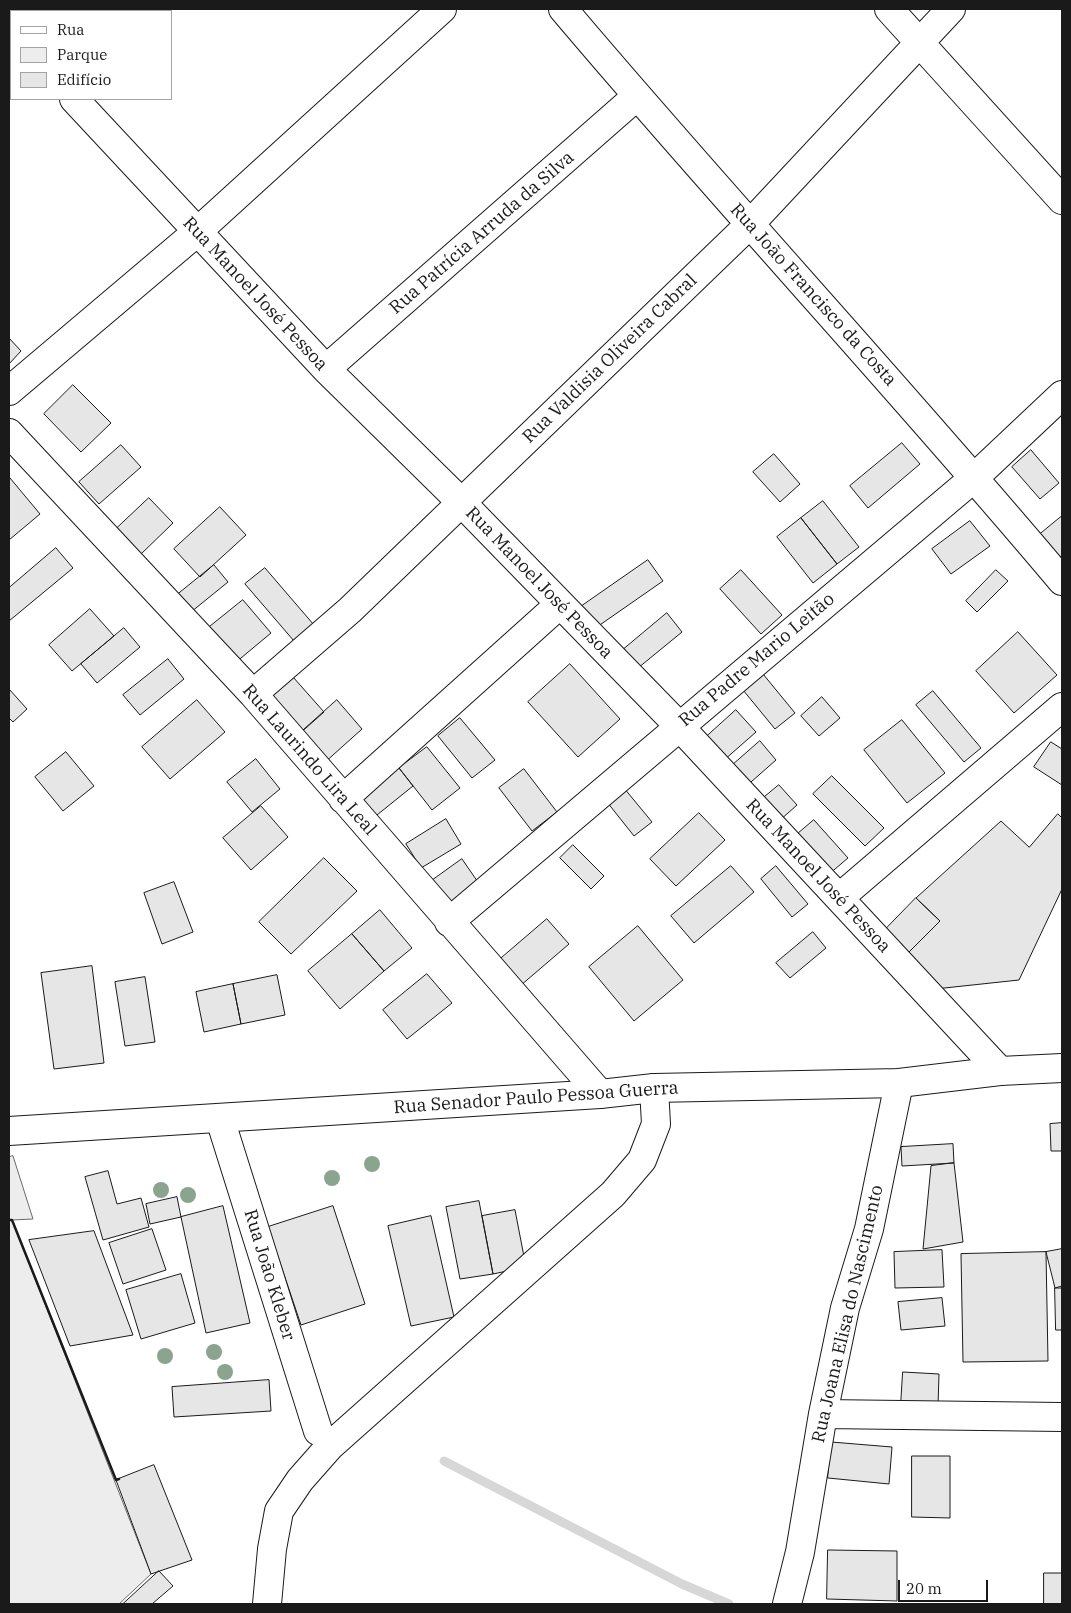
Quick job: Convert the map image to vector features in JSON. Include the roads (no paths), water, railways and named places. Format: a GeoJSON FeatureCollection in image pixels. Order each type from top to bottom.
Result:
{"type":"FeatureCollection","features":[{"type":"Feature","properties":{"kind":"street"},"geometry":{"type":"LineString","coordinates":[[9,391],[197,232],[442,9]]}},
{"type":"Feature","properties":{"kind":"street","name":"Rua João Francisco da Costa"},"geometry":{"type":"LineString","coordinates":[[563,9],[637,96],[975,477],[1062,581]]}},
{"type":"Feature","properties":{"kind":"street"},"geometry":{"type":"LineString","coordinates":[[889,9],[1062,200]]}},
{"type":"Feature","properties":{"kind":"street","name":"Rua Valdisia Oliveira Cabral"},"geometry":{"type":"LineString","coordinates":[[253,694],[350,610],[750,224],[951,9]]}},
{"type":"Feature","properties":{"kind":"street","name":"Rua Patrícia Arruda da Silva"},"geometry":{"type":"LineString","coordinates":[[326,370],[637,96]]}},
{"type":"Feature","properties":{"kind":"street","name":"Rua Manoel José Pessoa"},"geometry":{"type":"LineString","coordinates":[[75,100],[326,370],[462,503],[678,726],[1000,1071]]}},
{"type":"Feature","properties":{"kind":"street","name":"Rua Padre Mario Leitão"},"geometry":{"type":"LineString","coordinates":[[449,922],[678,726],[975,477],[1062,395]]}},
{"type":"Feature","properties":{"kind":"street","name":"Rua Laurindo Lira Leal"},"geometry":{"type":"LineString","coordinates":[[9,434],[253,694],[600,1094]]}},
{"type":"Feature","properties":{"kind":"street"},"geometry":{"type":"LineString","coordinates":[[343,799],[560,604]]}},
{"type":"Feature","properties":{"kind":"street"},"geometry":{"type":"LineString","coordinates":[[839,898],[1062,707]]}},
{"type":"Feature","properties":{"kind":"street","name":"Rua Senador Paulo Pessoa Guerra"},"geometry":{"type":"LineString","coordinates":[[9,1131],[600,1094],[654,1088],[899,1083],[1000,1071],[1062,1068]]}},
{"type":"Feature","properties":{"kind":"street","name":"Rua Joana Elisa do Nascimento"},"geometry":{"type":"LineString","coordinates":[[787,1604],[800,1552],[823,1414],[845,1308],[869,1229],[899,1083]]}},
{"type":"Feature","properties":{"kind":"street"},"geometry":{"type":"LineString","coordinates":[[267,1604],[272,1549],[279,1511],[300,1480],[330,1446],[613,1194],[642,1160],[656,1124],[654,1088]]}},
{"type":"Feature","properties":{"kind":"street","name":"Rua João Kleber"},"geometry":{"type":"LineString","coordinates":[[220,1119],[318,1431]]}},
{"type":"Feature","properties":{"kind":"street"},"geometry":{"type":"LineString","coordinates":[[823,1414],[1062,1417]]}},
{"type":"Feature","properties":{"kind":"waterway"},"geometry":{"type":"LineString","coordinates":[[444,1461],[682,1584],[729,1604]]}}]}
